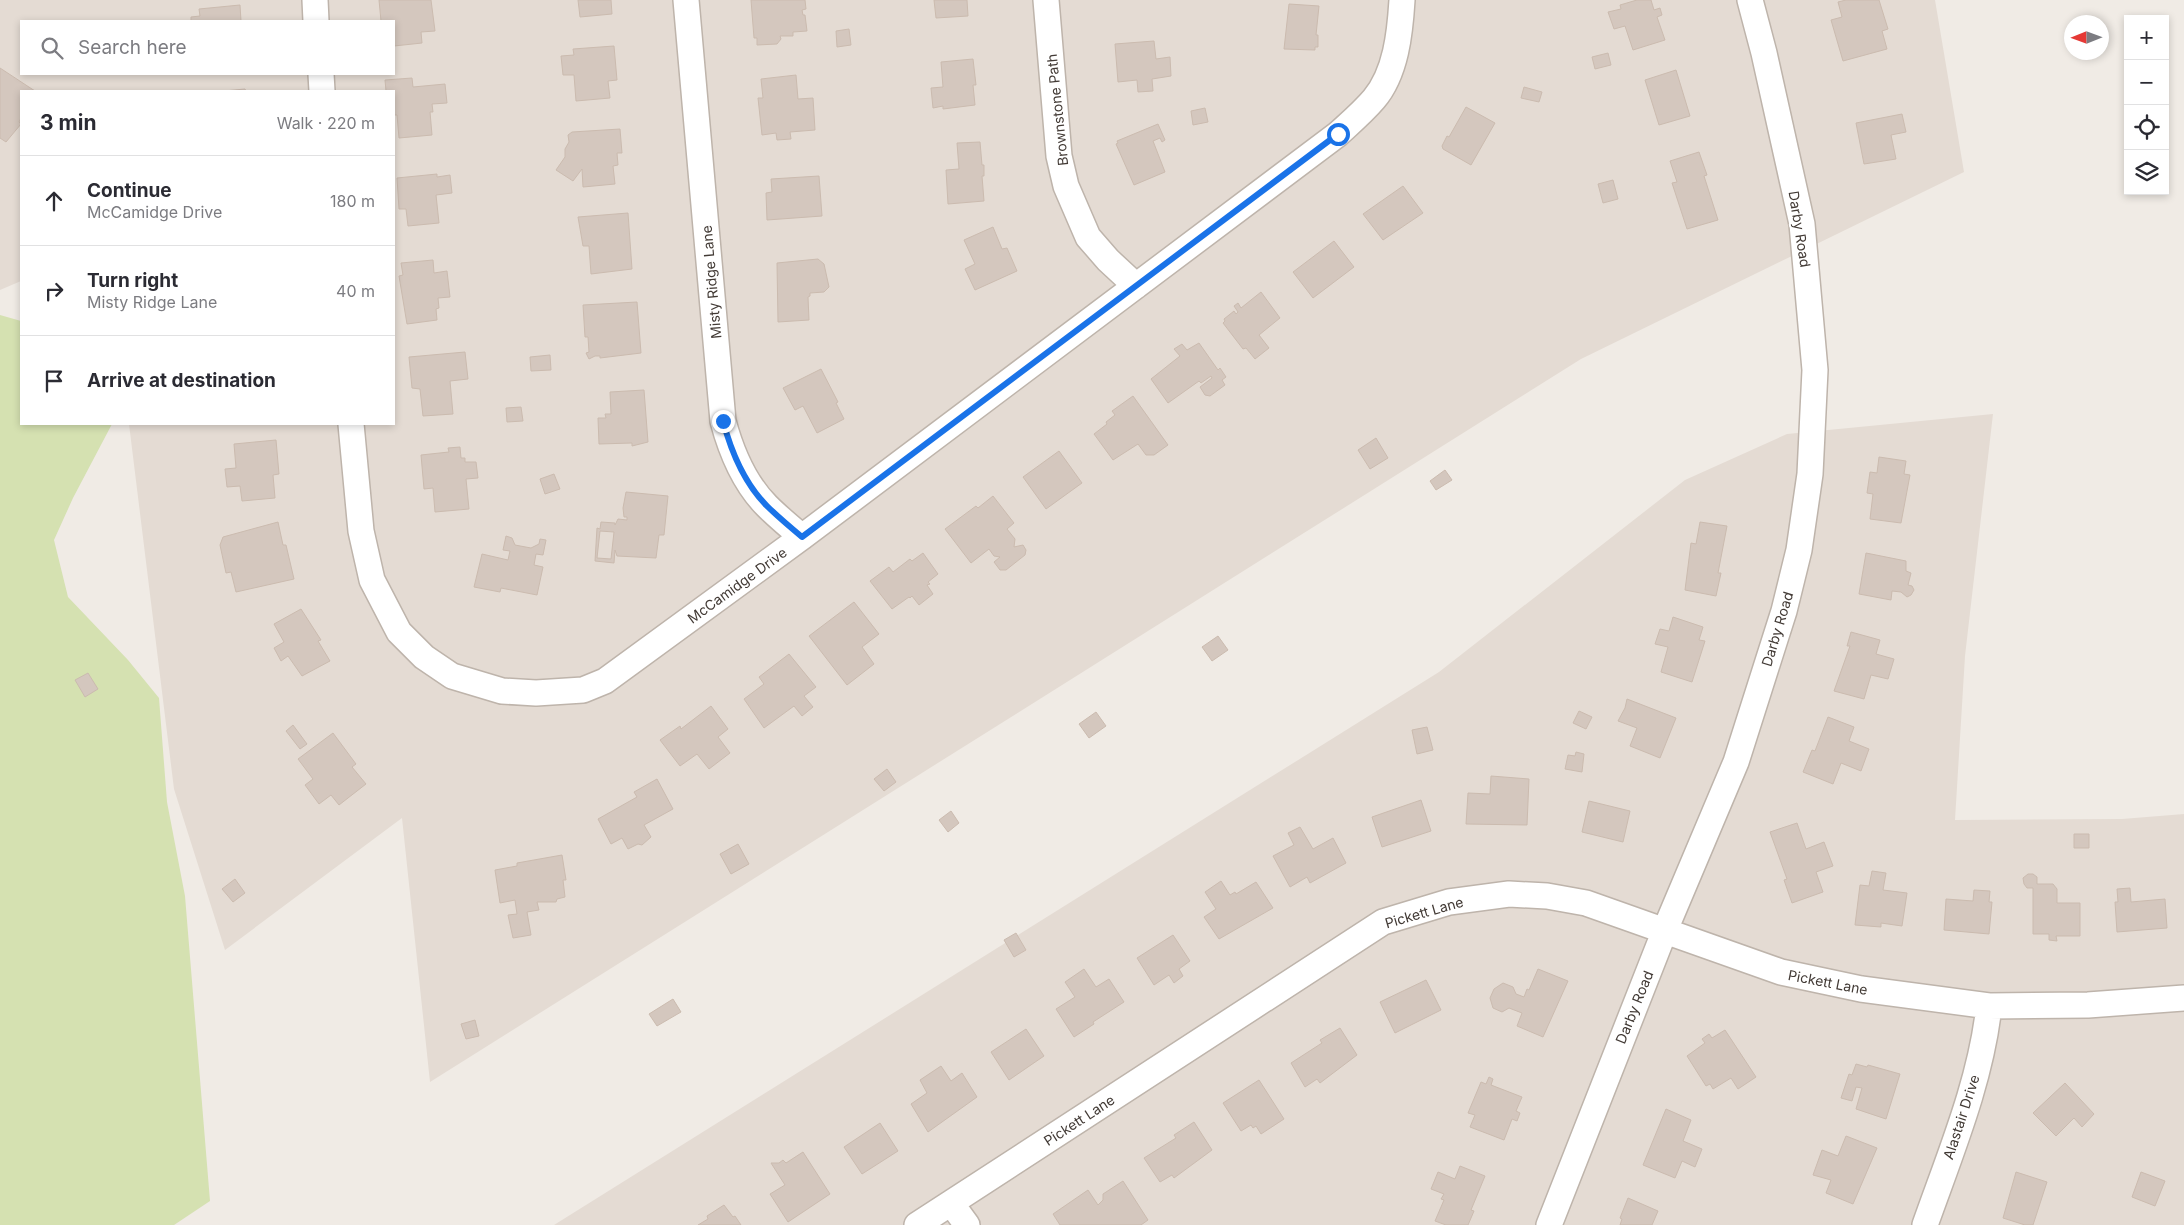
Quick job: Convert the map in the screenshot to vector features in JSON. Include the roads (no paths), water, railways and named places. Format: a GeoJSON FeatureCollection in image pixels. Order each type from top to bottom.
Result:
{"type":"FeatureCollection","features":[{"type":"Feature","properties":{"kind":"street"},"geometry":{"type":"LineString","coordinates":[[314,0],[316,20]]}},
{"type":"Feature","properties":{"kind":"street","name":"Misty Ridge Lane"},"geometry":{"type":"LineString","coordinates":[[686,0],[723,421],[730,448],[746,478],[766,505],[802,537]]}},
{"type":"Feature","properties":{"kind":"street","name":"Brownstone Path"},"geometry":{"type":"LineString","coordinates":[[1046,0],[1059,156],[1066,186],[1088,237],[1108,260],[1136,286]]}},
{"type":"Feature","properties":{"kind":"street","name":"McCamidge Drive"},"geometry":{"type":"LineString","coordinates":[[351,425],[361,531],[366,556],[372,580],[400,632],[424,658],[452,676],[502,691],[536,693],[583,690],[605,681],[802,537],[1338,134],[1375,98],[1389,73],[1400,30],[1402,0]]}},
{"type":"Feature","properties":{"kind":"street","name":"Darby Road"},"geometry":{"type":"LineString","coordinates":[[1548,1225],[1665,930],[1736,762],[1781,620],[1799,550],[1810,474],[1815,370],[1802,224],[1764,53],[1750,0]]}},
{"type":"Feature","properties":{"kind":"street"},"geometry":{"type":"LineString","coordinates":[[321,75],[322,90]]}},
{"type":"Feature","properties":{"kind":"street","name":"Pickett Lane"},"geometry":{"type":"LineString","coordinates":[[917,1225],[1383,922],[1449,902],[1509,894],[1547,896],[1586,903],[1781,972],[1861,989],[1990,1006],[2088,1005],[2184,998]]}},
{"type":"Feature","properties":{"kind":"street","name":"Alastair Drive"},"geometry":{"type":"LineString","coordinates":[[1925,1225],[1967,1106],[1987,1030],[1990,1006]]}},
{"type":"Feature","properties":{"kind":"street"},"geometry":{"type":"LineString","coordinates":[[951,1203],[967,1225]]}}]}
